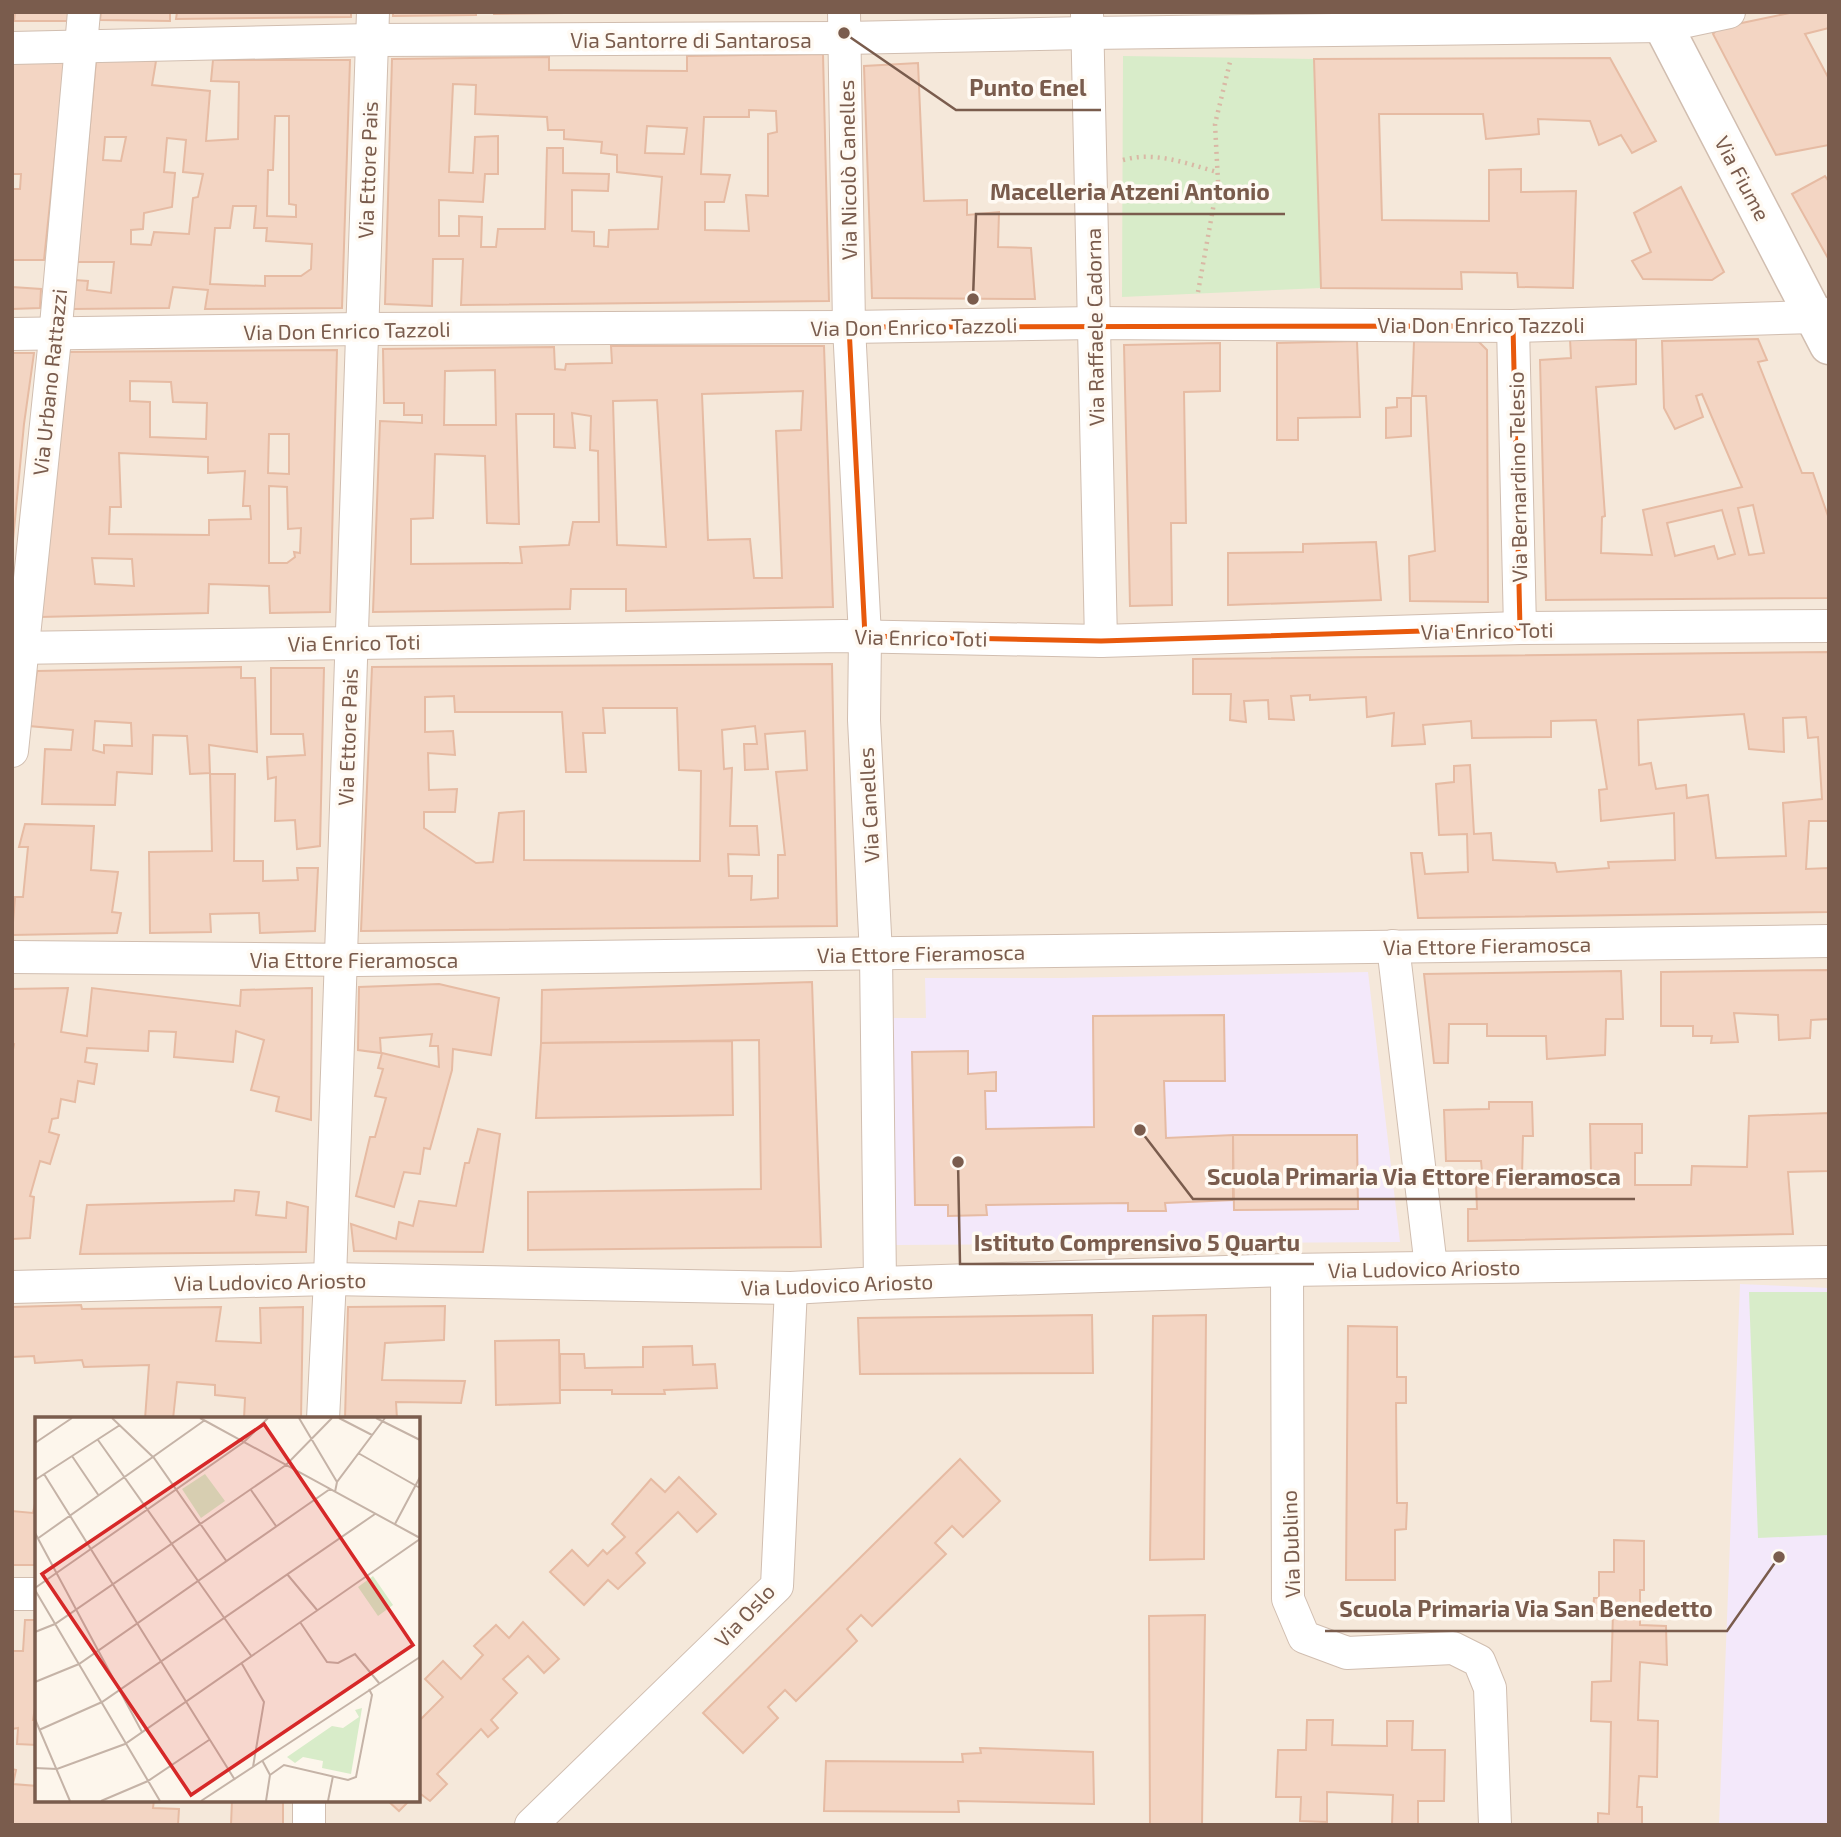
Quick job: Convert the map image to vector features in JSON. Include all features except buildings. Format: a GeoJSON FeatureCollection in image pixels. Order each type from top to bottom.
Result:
{"type":"FeatureCollection","features":[{"type":"Feature","properties":{"kind":"street","name":"Via Urbano Rattazzi"},"geometry":{"type":"LineString","coordinates":[[12,751],[17,647],[55,334],[84,12]]}},
{"type":"Feature","properties":{"kind":"street","name":"Via Santorre di Santarosa"},"geometry":{"type":"LineString","coordinates":[[12,48],[372,26],[1087,23],[1233,31],[1659,19],[1730,12]]}},
{"type":"Feature","properties":{"kind":"street","name":"Via Fiume"},"geometry":{"type":"LineString","coordinates":[[1659,19],[1824,326]]}},
{"type":"Feature","properties":{"kind":"street","name":"Via Raffaele Cadorna"},"geometry":{"type":"LineString","coordinates":[[1087,23],[1101,642]]}},
{"type":"Feature","properties":{"kind":"street","name":"Via Nicolò Canelles"},"geometry":{"type":"LineString","coordinates":[[845,25],[849,327]]}},
{"type":"Feature","properties":{"kind":"street","name":"Via Ettore Pais"},"geometry":{"type":"LineString","coordinates":[[323,1417],[372,26]]}},
{"type":"Feature","properties":{"kind":"street","name":"Via Don Enrico Tazzoli"},"geometry":{"type":"LineString","coordinates":[[12,334],[1095,323],[1824,326]]}},
{"type":"Feature","properties":{"kind":"street","name":"Via Bernardino Telesio"},"geometry":{"type":"LineString","coordinates":[[1513,326],[1520,628]]}},
{"type":"Feature","properties":{"kind":"street","name":"Via Canelles"},"geometry":{"type":"LineString","coordinates":[[849,327],[865,636],[864,720],[876,954],[880,1283]]}},
{"type":"Feature","properties":{"kind":"street","name":"Via Enrico Toti"},"geometry":{"type":"LineString","coordinates":[[17,647],[865,636],[1101,642],[1520,628],[1829,626]]}},
{"type":"Feature","properties":{"kind":"street","name":"Via Ettore Fieramosca"},"geometry":{"type":"LineString","coordinates":[[12,957],[339,960],[1829,941]]}},
{"type":"Feature","properties":{"kind":"street"},"geometry":{"type":"LineString","coordinates":[[1393,946],[1431,1268]]}},
{"type":"Feature","properties":{"kind":"street","name":"Via Ludovico Ariosto"},"geometry":{"type":"LineString","coordinates":[[12,1287],[330,1279],[791,1288],[1287,1270],[1829,1262]]}},
{"type":"Feature","properties":{"kind":"street","name":"Via Dublino"},"geometry":{"type":"LineString","coordinates":[[1287,1270],[1288,1599],[1304,1637],[1347,1653],[1453,1648],[1479,1661],[1490,1688],[1495,1825]]}},
{"type":"Feature","properties":{"kind":"street","name":"Via Oslo"},"geometry":{"type":"LineString","coordinates":[[531,1825],[777,1587],[791,1288]]}},
{"type":"Feature","properties":{"kind":"street"},"geometry":{"type":"LineString","coordinates":[[12,1594],[35,1594]]}},
{"type":"Feature","properties":{"kind":"street"},"geometry":{"type":"LineString","coordinates":[[309,1802],[309,1825]]}},
{"type":"Feature","properties":{"kind":"path"},"geometry":{"type":"LineString","coordinates":[[1193,324],[1218,181],[1215,124],[1229,72],[1233,31]]}},
{"type":"Feature","properties":{"kind":"path"},"geometry":{"type":"LineString","coordinates":[[1090,168],[1140,156],[1161,157],[1217,172]]}},
{"type":"Feature","properties":{"kind":"highlighted area"},"geometry":{"type":"Polygon","coordinates":[[[1513,326],[1520,628],[1101,641],[865,636],[849,327],[1513,326]]]}},
{"type":"Feature","properties":{"kind":"shaded area"},"geometry":{"type":"Polygon","coordinates":[[[12,12],[1829,12],[1829,1825],[12,1825],[12,12]]]}},
{"type":"Feature","properties":{"kind":"shaded area"},"geometry":{"type":"Polygon","coordinates":[[[1368,972],[1400,1242],[896,1245],[889,1018],[926,1018],[925,978],[1368,972]]]}},
{"type":"Feature","properties":{"kind":"shaded area"},"geometry":{"type":"Polygon","coordinates":[[[1740,1284],[1829,1288],[1829,1825],[1719,1825],[1740,1284]]]}},
{"type":"Feature","properties":{"kind":"green space"},"geometry":{"type":"Polygon","coordinates":[[[1123,56],[1314,59],[1321,288],[1122,297],[1123,56]]]}},
{"type":"Feature","properties":{"kind":"green space"},"geometry":{"type":"Polygon","coordinates":[[[1749,1292],[1829,1292],[1829,1535],[1758,1538],[1749,1292]]]}},
{"type":"Feature","properties":{"kind":"place","name":"Punto Enel"},"geometry":{"type":"Point","coordinates":[844,33]}},
{"type":"Feature","properties":{"kind":"place","name":"Macelleria Atzeni Antonio"},"geometry":{"type":"Point","coordinates":[973,299]}},
{"type":"Feature","properties":{"kind":"place","name":"Scuola Primaria Via Ettore Fieramosca"},"geometry":{"type":"Point","coordinates":[1140,1130]}},
{"type":"Feature","properties":{"kind":"place","name":"Istituto Comprensivo 5 Quartu"},"geometry":{"type":"Point","coordinates":[958,1162]}},
{"type":"Feature","properties":{"kind":"place","name":"Scuola Primaria Via San Benedetto"},"geometry":{"type":"Point","coordinates":[1779,1557]}}]}
